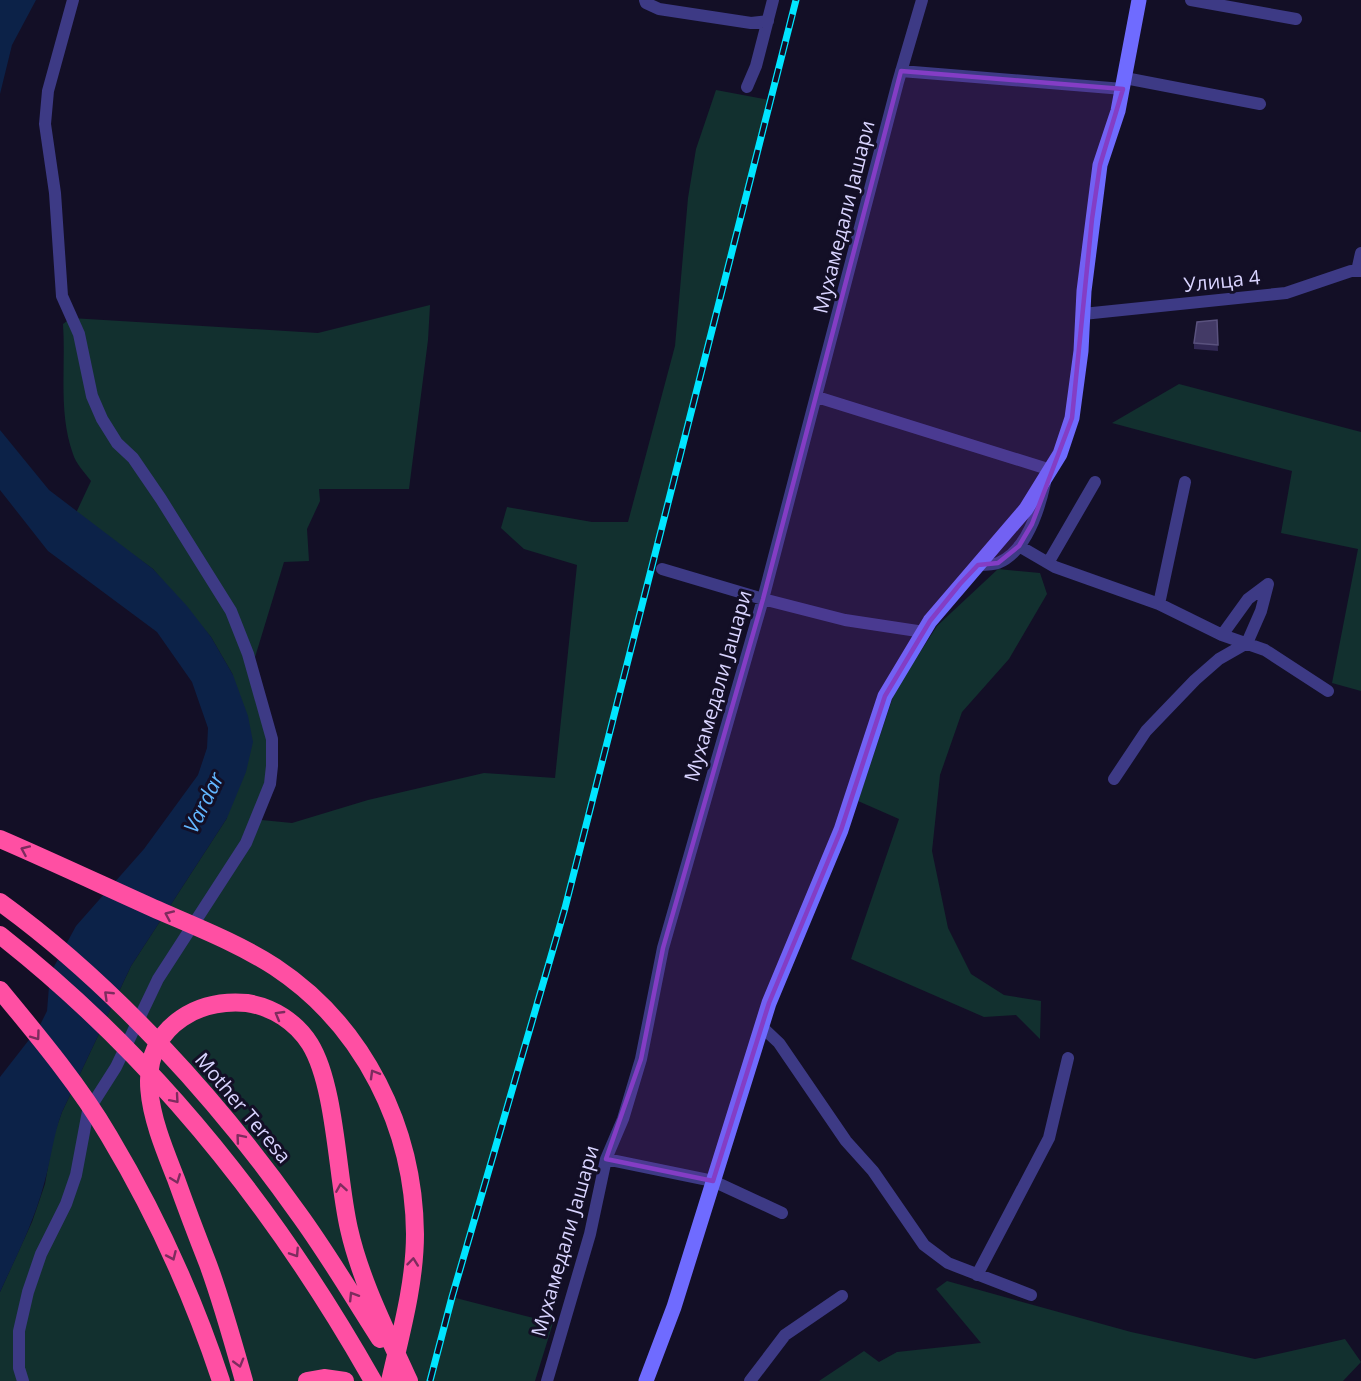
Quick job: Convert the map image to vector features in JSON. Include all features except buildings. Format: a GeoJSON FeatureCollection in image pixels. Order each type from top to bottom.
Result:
{"type":"FeatureCollection","features":[{"type":"Feature","properties":{"kind":"highway"},"geometry":{"type":"LineString","coordinates":[[0,839],[222,939],[275,967],[325,1009],[368,1064],[394,1116],[411,1180],[415,1234],[405,1311],[390,1381]]}},
{"type":"Feature","properties":{"kind":"highway","name":"Mother Teresa"},"geometry":{"type":"LineString","coordinates":[[0,902],[103,990],[199,1088],[299,1214],[408,1381]]}},
{"type":"Feature","properties":{"kind":"highway"},"geometry":{"type":"LineString","coordinates":[[5,939],[113,1034],[177,1101],[286,1239],[373,1381]]}},
{"type":"Feature","properties":{"kind":"highway"},"geometry":{"type":"LineString","coordinates":[[0,990],[94,1113],[159,1228],[195,1308],[221,1381]]}},
{"type":"Feature","properties":{"kind":"highway"},"geometry":{"type":"LineString","coordinates":[[244,1381],[211,1272],[156,1129],[149,1092],[152,1062],[162,1036],[171,1026],[204,1007],[230,1002],[261,1006],[285,1018],[304,1036],[317,1058],[326,1086],[350,1232],[376,1307],[408,1381]]}},
{"type":"Feature","properties":{"kind":"highway"},"geometry":{"type":"LineString","coordinates":[[307,1381],[324,1378],[345,1381]]}},
{"type":"Feature","properties":{"kind":"main road"},"geometry":{"type":"LineString","coordinates":[[646,1381],[674,1307],[761,1026],[841,830],[885,696],[900,667],[930,621],[1026,509],[1048,474],[1072,418],[1081,351],[1092,219],[1100,165],[1124,83],[1139,0]]}},
{"type":"Feature","properties":{"kind":"street"},"geometry":{"type":"LineString","coordinates":[[23,1381],[19,1368],[19,1331],[28,1292],[41,1254],[66,1204],[73,1184],[87,1111],[116,1067],[158,980],[246,843],[270,784],[272,766],[272,739],[248,654],[231,611],[161,499],[133,458],[117,443],[102,419],[92,396],[79,334],[62,296],[55,193],[45,124],[48,91],[73,0]]}},
{"type":"Feature","properties":{"kind":"street"},"geometry":{"type":"LineString","coordinates":[[645,0],[646,3],[659,9],[751,22],[768,21]]}},
{"type":"Feature","properties":{"kind":"street"},"geometry":{"type":"LineString","coordinates":[[747,87],[756,66],[773,0]]}},
{"type":"Feature","properties":{"kind":"street","name":"Мухамедали Јашари"},"geometry":{"type":"LineString","coordinates":[[547,1381],[590,1234],[606,1159],[623,1119],[641,1059],[663,948],[763,599],[901,71],[922,0]]}},
{"type":"Feature","properties":{"kind":"street"},"geometry":{"type":"LineString","coordinates":[[1191,0],[1296,19]]}},
{"type":"Feature","properties":{"kind":"street"},"geometry":{"type":"LineString","coordinates":[[901,71],[1124,83],[1260,104]]}},
{"type":"Feature","properties":{"kind":"street"},"geometry":{"type":"LineString","coordinates":[[1359,271],[1361,253]]}},
{"type":"Feature","properties":{"kind":"street","name":"Улица 4"},"geometry":{"type":"LineString","coordinates":[[1083,314],[1286,293],[1359,271]]}},
{"type":"Feature","properties":{"kind":"street"},"geometry":{"type":"LineString","coordinates":[[817,397],[1048,474],[1041,502],[1019,546],[998,563],[978,565]]}},
{"type":"Feature","properties":{"kind":"street"},"geometry":{"type":"LineString","coordinates":[[1048,563],[1095,482]]}},
{"type":"Feature","properties":{"kind":"street"},"geometry":{"type":"LineString","coordinates":[[1159,604],[1185,482]]}},
{"type":"Feature","properties":{"kind":"street"},"geometry":{"type":"LineString","coordinates":[[1019,546],[1048,563],[1159,604],[1222,635],[1265,650],[1328,692]]}},
{"type":"Feature","properties":{"kind":"street"},"geometry":{"type":"LineString","coordinates":[[663,569],[763,599],[845,620],[924,633]]}},
{"type":"Feature","properties":{"kind":"street"},"geometry":{"type":"LineString","coordinates":[[1114,779],[1146,731],[1179,697],[1219,659],[1247,643],[1261,611],[1268,584],[1248,599],[1222,635]]}},
{"type":"Feature","properties":{"kind":"street"},"geometry":{"type":"LineString","coordinates":[[761,1026],[779,1043],[846,1141],[873,1171],[924,1245],[948,1263],[1031,1295]]}},
{"type":"Feature","properties":{"kind":"street"},"geometry":{"type":"LineString","coordinates":[[977,1275],[1049,1137],[1068,1058]]}},
{"type":"Feature","properties":{"kind":"street"},"geometry":{"type":"LineString","coordinates":[[606,1159],[713,1181],[782,1213]]}},
{"type":"Feature","properties":{"kind":"street"},"geometry":{"type":"LineString","coordinates":[[750,1381],[785,1335],[842,1296]]}},
{"type":"Feature","properties":{"kind":"highlighted area"},"geometry":{"type":"Polygon","coordinates":[[[901,71],[1123,89],[1100,165],[1092,219],[1072,418],[1032,524],[1019,546],[998,563],[978,565],[960,584],[930,621],[885,696],[841,830],[769,1003],[713,1181],[606,1159],[641,1059],[663,948],[763,599],[901,71]]]}},
{"type":"Feature","properties":{"kind":"green space"},"geometry":{"type":"Polygon","coordinates":[[[716,90],[770,100],[565,908],[452,1297],[553,1323],[535,1381],[0,1381],[0,1292],[32,1222],[45,1184],[53,1137],[62,1112],[131,966],[227,818],[233,675],[211,637],[153,569],[76,513],[91,481],[76,461],[68,438],[64,406],[63,324],[71,318],[318,333],[430,305],[428,340],[409,489],[319,489],[320,501],[307,529],[309,561],[284,562],[252,667],[272,766],[252,819],[292,823],[368,800],[484,773],[555,778],[577,565],[524,549],[501,528],[507,507],[592,522],[628,522],[675,346],[688,198],[696,149],[716,90]]]}},
{"type":"Feature","properties":{"kind":"green space"},"geometry":{"type":"Polygon","coordinates":[[[1179,384],[1361,432],[1361,691],[1332,683],[1358,549],[1281,533],[1292,471],[1112,423],[1179,384]]]}},
{"type":"Feature","properties":{"kind":"green space"},"geometry":{"type":"Polygon","coordinates":[[[998,569],[1040,573],[1047,594],[1009,659],[962,712],[940,775],[932,851],[948,928],[971,974],[1004,995],[1041,1001],[1040,1039],[1016,1015],[984,1017],[851,959],[899,819],[858,801],[895,691],[937,626],[998,569]]]}},
{"type":"Feature","properties":{"kind":"green space"},"geometry":{"type":"Polygon","coordinates":[[[947,1281],[1131,1332],[1255,1359],[1345,1339],[1361,1362],[1343,1381],[819,1381],[864,1351],[879,1362],[897,1352],[981,1343],[936,1289],[947,1281]]]}},
{"type":"Feature","properties":{"kind":"water"},"geometry":{"type":"Polygon","coordinates":[[[0,0],[36,0],[12,45],[0,94],[0,0]]]}},
{"type":"Feature","properties":{"kind":"water","name":"Vardar"},"geometry":{"type":"Polygon","coordinates":[[[0,430],[49,490],[153,569],[187,606],[211,637],[233,675],[248,716],[253,742],[246,772],[227,818],[131,966],[62,1112],[35,1212],[0,1292],[0,1077],[39,1027],[47,1011],[50,974],[76,926],[144,849],[198,775],[207,748],[208,728],[192,682],[157,632],[48,551],[0,490],[0,430]]]}},
{"type":"Feature","properties":{"kind":"railway"},"geometry":{"type":"LineString","coordinates":[[430,1381],[452,1297],[565,908],[796,0]]}}]}
